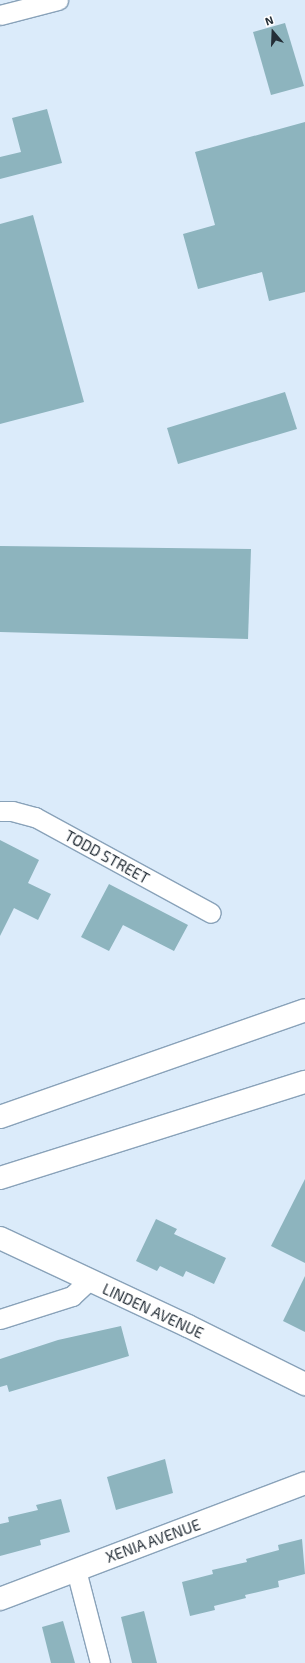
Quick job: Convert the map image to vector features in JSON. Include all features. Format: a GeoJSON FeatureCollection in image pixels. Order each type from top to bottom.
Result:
{"type":"FeatureCollection","features":[{"type":"Feature","properties":{"kind":"main road"},"geometry":{"type":"LineString","coordinates":[[0,1117],[305,1010]]}},
{"type":"Feature","properties":{"kind":"main road"},"geometry":{"type":"LineString","coordinates":[[0,1178],[305,1082]]}},
{"type":"Feature","properties":{"kind":"main road","name":"LINDEN AVENUE"},"geometry":{"type":"LineString","coordinates":[[0,1238],[88,1281],[188,1326],[305,1384]]}},
{"type":"Feature","properties":{"kind":"main road","name":"XENIA AVENUE"},"geometry":{"type":"LineString","coordinates":[[0,1599],[305,1483]]}},
{"type":"Feature","properties":{"kind":"street"},"geometry":{"type":"LineString","coordinates":[[0,15],[58,0]]}},
{"type":"Feature","properties":{"kind":"street","name":"TODD STREET"},"geometry":{"type":"LineString","coordinates":[[0,810],[12,811],[35,817],[211,913]]}},
{"type":"Feature","properties":{"kind":"street"},"geometry":{"type":"LineString","coordinates":[[0,1319],[72,1296],[88,1281]]}},
{"type":"Feature","properties":{"kind":"street"},"geometry":{"type":"LineString","coordinates":[[76,1570],[100,1663]]}},
{"type":"Feature","properties":{"kind":"building"},"geometry":{"type":"Polygon","coordinates":[[[285,23],[304,86],[271,95],[253,32],[285,23]]]}},
{"type":"Feature","properties":{"kind":"building"},"geometry":{"type":"Polygon","coordinates":[[[47,109],[62,163],[0,179],[0,157],[21,152],[12,118],[47,109]]]}},
{"type":"Feature","properties":{"kind":"building"},"geometry":{"type":"Polygon","coordinates":[[[305,122],[305,292],[269,301],[262,272],[198,289],[183,234],[215,225],[195,152],[305,122]]]}},
{"type":"Feature","properties":{"kind":"building"},"geometry":{"type":"Polygon","coordinates":[[[33,215],[84,402],[0,424],[0,224],[33,215]]]}},
{"type":"Feature","properties":{"kind":"building"},"geometry":{"type":"Polygon","coordinates":[[[285,392],[297,429],[178,464],[167,428],[285,392]]]}},
{"type":"Feature","properties":{"kind":"building"},"geometry":{"type":"Polygon","coordinates":[[[0,546],[251,549],[248,639],[0,632],[0,546]]]}},
{"type":"Feature","properties":{"kind":"building"},"geometry":{"type":"Polygon","coordinates":[[[0,840],[39,860],[28,883],[51,894],[38,920],[14,908],[0,936],[0,840]]]}},
{"type":"Feature","properties":{"kind":"building"},"geometry":{"type":"Polygon","coordinates":[[[109,884],[188,925],[174,951],[123,925],[109,951],[81,937],[109,884]]]}},
{"type":"Feature","properties":{"kind":"building"},"geometry":{"type":"Polygon","coordinates":[[[305,1179],[305,1263],[271,1246],[305,1179]]]}},
{"type":"Feature","properties":{"kind":"building"},"geometry":{"type":"Polygon","coordinates":[[[156,1219],[177,1229],[174,1234],[226,1258],[214,1284],[186,1271],[183,1277],[160,1266],[157,1271],[136,1261],[156,1219]]]}},
{"type":"Feature","properties":{"kind":"building"},"geometry":{"type":"Polygon","coordinates":[[[305,1276],[305,1332],[283,1321],[305,1276]]]}},
{"type":"Feature","properties":{"kind":"building"},"geometry":{"type":"Polygon","coordinates":[[[121,1326],[129,1356],[9,1392],[7,1385],[0,1387],[0,1359],[58,1340],[121,1326]]]}},
{"type":"Feature","properties":{"kind":"building"},"geometry":{"type":"Polygon","coordinates":[[[165,1459],[173,1493],[116,1510],[107,1477],[165,1459]]]}},
{"type":"Feature","properties":{"kind":"building"},"geometry":{"type":"Polygon","coordinates":[[[61,1499],[70,1532],[40,1540],[41,1545],[0,1556],[0,1524],[9,1522],[8,1517],[38,1510],[36,1505],[61,1499]]]}},
{"type":"Feature","properties":{"kind":"building"},"geometry":{"type":"Polygon","coordinates":[[[302,1539],[305,1574],[278,1581],[279,1587],[245,1595],[246,1598],[214,1606],[215,1610],[190,1616],[182,1582],[213,1574],[212,1570],[247,1562],[246,1559],[279,1550],[278,1545],[302,1539]]]}},
{"type":"Feature","properties":{"kind":"building"},"geometry":{"type":"Polygon","coordinates":[[[144,1611],[157,1663],[132,1663],[121,1617],[144,1611]]]}},
{"type":"Feature","properties":{"kind":"building"},"geometry":{"type":"Polygon","coordinates":[[[63,1621],[75,1663],[51,1663],[42,1627],[63,1621]]]}}]}
